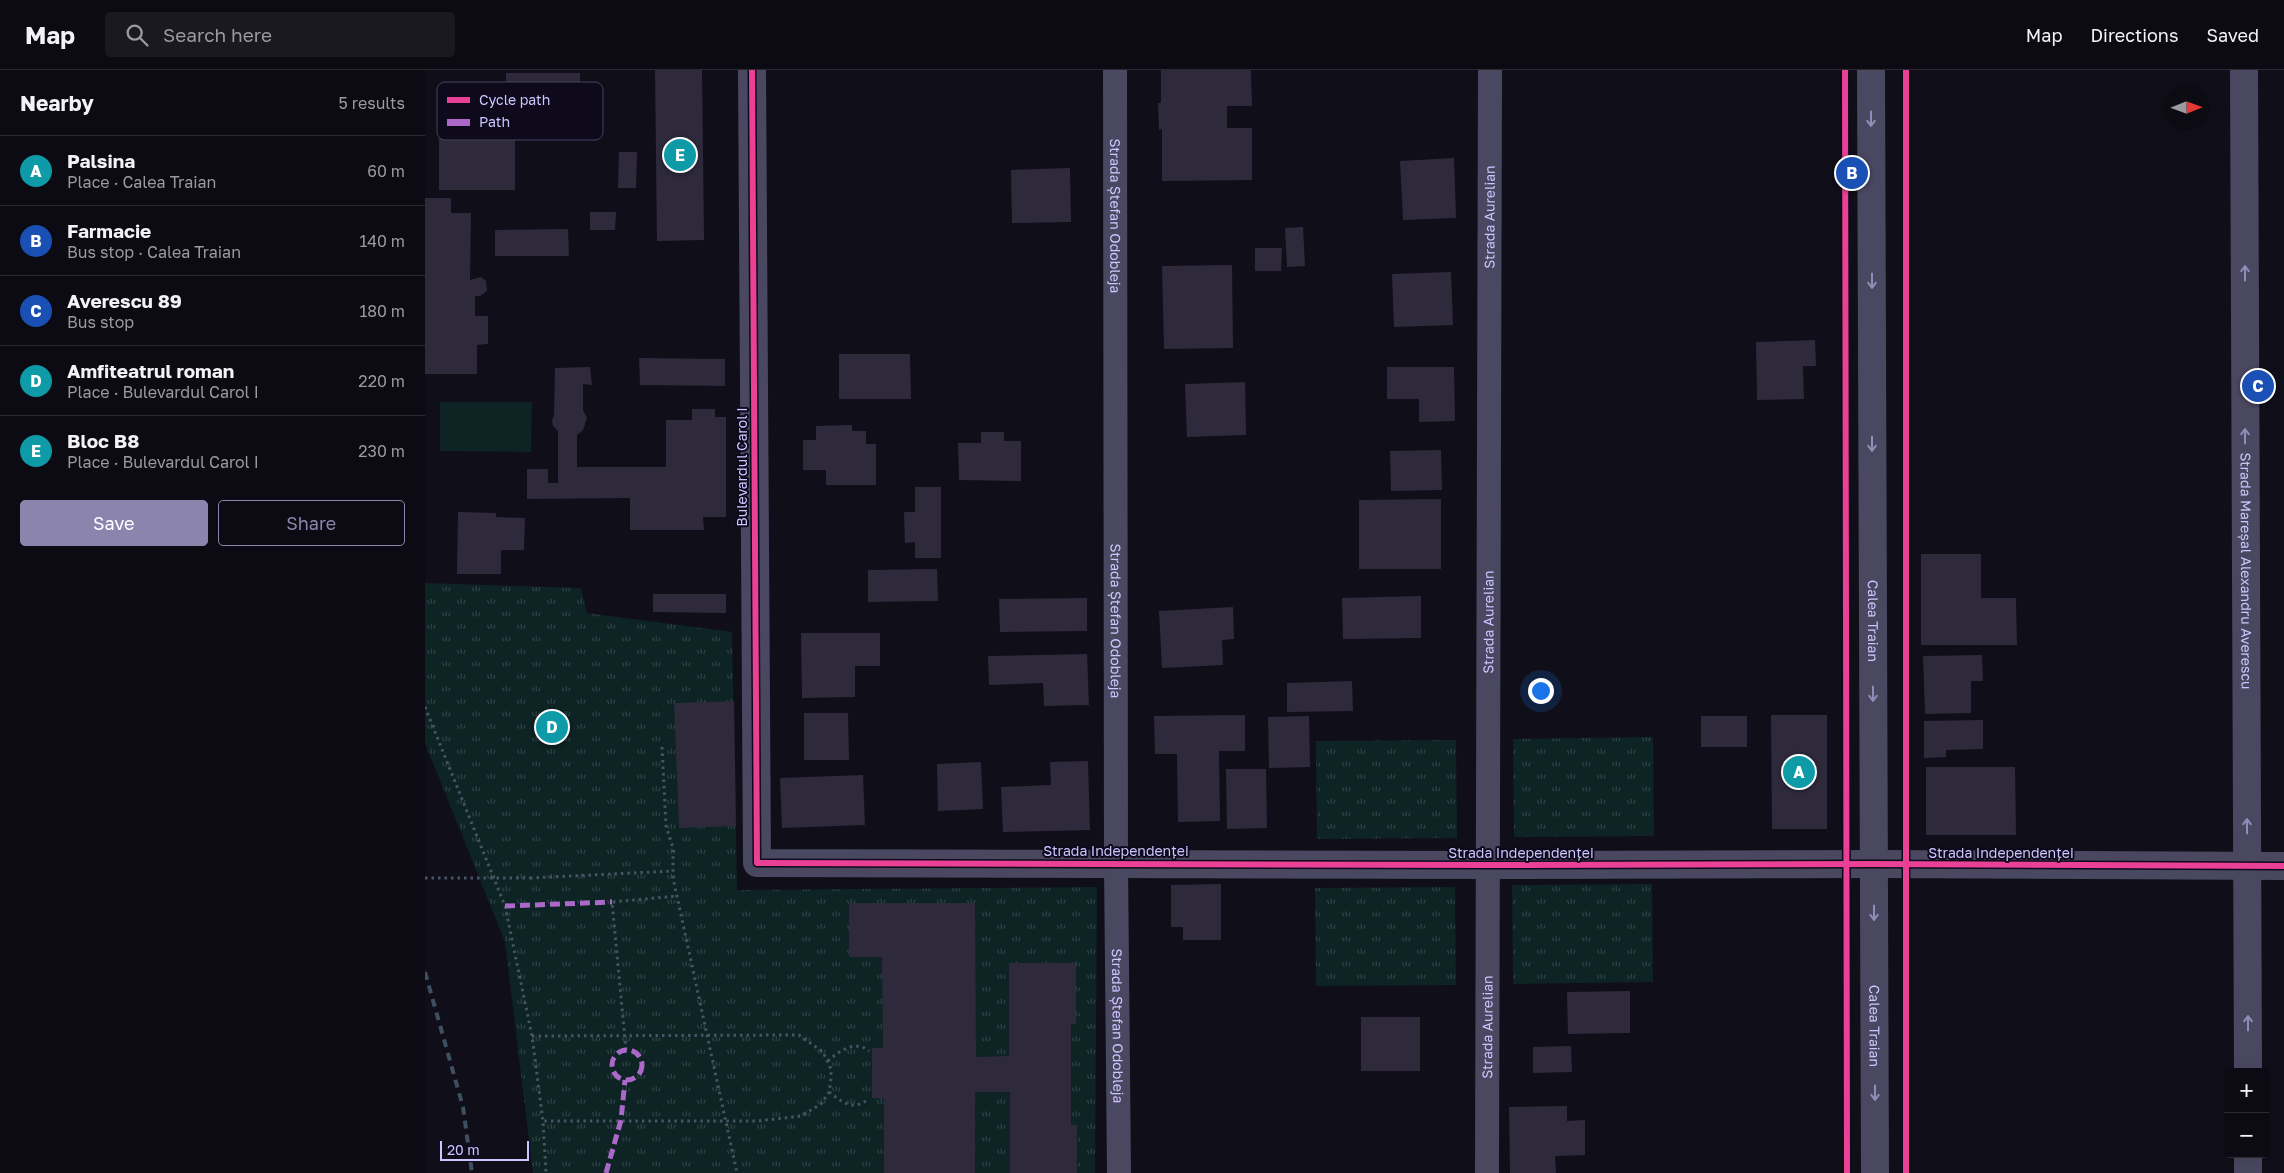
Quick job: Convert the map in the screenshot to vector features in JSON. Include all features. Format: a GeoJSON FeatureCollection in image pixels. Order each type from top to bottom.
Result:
{"type":"FeatureCollection","features":[{"type":"Feature","properties":{"kind":"street","name":"Bulevardul Carol I"},"geometry":{"type":"LineString","coordinates":[[752,70],[757,863]]}},
{"type":"Feature","properties":{"kind":"street","name":"Strada Ștefan Odobleja"},"geometry":{"type":"LineString","coordinates":[[1115,70],[1116,863],[1119,1173]]}},
{"type":"Feature","properties":{"kind":"street","name":"Strada Aurelian"},"geometry":{"type":"LineString","coordinates":[[1487,1173],[1490,70]]}},
{"type":"Feature","properties":{"kind":"street","name":"Calea Traian"},"geometry":{"type":"LineString","coordinates":[[1871,70],[1875,1173]]}},
{"type":"Feature","properties":{"kind":"street","name":"Strada Mareșal Alexandru Averescu"},"geometry":{"type":"LineString","coordinates":[[2244,70],[2248,1068]]}},
{"type":"Feature","properties":{"kind":"street","name":"Strada Independenței"},"geometry":{"type":"LineString","coordinates":[[757,863],[2284,866]]}},
{"type":"Feature","properties":{"kind":"street"},"geometry":{"type":"LineString","coordinates":[[2248,1158],[2248,1173]]}},
{"type":"Feature","properties":{"kind":"path"},"geometry":{"type":"LineString","coordinates":[[425,707],[505,906],[533,1036],[543,1121],[546,1173]]}},
{"type":"Feature","properties":{"kind":"path"},"geometry":{"type":"LineString","coordinates":[[662,747],[666,826],[673,848],[673,871],[677,896],[737,1173]]}},
{"type":"Feature","properties":{"kind":"path"},"geometry":{"type":"LineString","coordinates":[[425,878],[530,878],[673,871]]}},
{"type":"Feature","properties":{"kind":"path"},"geometry":{"type":"LineString","coordinates":[[626,1050],[612,902],[677,896]]}},
{"type":"Feature","properties":{"kind":"path"},"geometry":{"type":"LineString","coordinates":[[533,1036],[799,1035],[811,1041],[823,1052],[828,1061],[831,1078],[829,1092],[821,1104],[801,1116],[759,1121],[543,1121]]}},
{"type":"Feature","properties":{"kind":"path"},"geometry":{"type":"LineString","coordinates":[[828,1061],[841,1050],[855,1046],[866,1048],[869,1051]]}},
{"type":"Feature","properties":{"kind":"path"},"geometry":{"type":"LineString","coordinates":[[829,1092],[843,1102],[853,1106],[867,1100]]}},
{"type":"Feature","properties":{"kind":"green space"},"geometry":{"type":"Polygon","coordinates":[[[440,402],[532,402],[531,452],[440,451],[440,402]]]}},
{"type":"Feature","properties":{"kind":"green space"},"geometry":{"type":"Polygon","coordinates":[[[425,583],[581,588],[587,613],[732,632],[737,890],[1097,887],[1095,1173],[533,1173],[505,942],[425,743],[425,583]]]}},
{"type":"Feature","properties":{"kind":"green space"},"geometry":{"type":"Polygon","coordinates":[[[1653,737],[1654,836],[1514,837],[1513,739],[1653,737]]]}},
{"type":"Feature","properties":{"kind":"green space"},"geometry":{"type":"Polygon","coordinates":[[[1456,740],[1457,838],[1317,839],[1316,741],[1456,740]]]}},
{"type":"Feature","properties":{"kind":"green space"},"geometry":{"type":"Polygon","coordinates":[[[1652,884],[1653,982],[1513,984],[1512,885],[1652,884]]]}},
{"type":"Feature","properties":{"kind":"green space"},"geometry":{"type":"Polygon","coordinates":[[[1455,887],[1456,985],[1316,986],[1315,888],[1455,887]]]}},
{"type":"Feature","properties":{"kind":"building"},"geometry":{"type":"Polygon","coordinates":[[[655,70],[702,70],[704,240],[657,241],[655,70]]]}},
{"type":"Feature","properties":{"kind":"building"},"geometry":{"type":"Polygon","coordinates":[[[1161,70],[1251,70],[1252,106],[1227,106],[1227,128],[1252,128],[1252,180],[1162,181],[1162,129],[1159,130],[1158,103],[1161,103],[1161,70]]]}},
{"type":"Feature","properties":{"kind":"building"},"geometry":{"type":"Polygon","coordinates":[[[506,73],[580,73],[580,82],[506,82],[506,73]]]}},
{"type":"Feature","properties":{"kind":"building"},"geometry":{"type":"Polygon","coordinates":[[[439,140],[515,140],[515,190],[439,190],[439,140]]]}},
{"type":"Feature","properties":{"kind":"building"},"geometry":{"type":"Polygon","coordinates":[[[619,152],[637,152],[636,188],[618,188],[619,152]]]}},
{"type":"Feature","properties":{"kind":"building"},"geometry":{"type":"Polygon","coordinates":[[[1454,158],[1456,218],[1403,220],[1400,161],[1454,158]]]}},
{"type":"Feature","properties":{"kind":"building"},"geometry":{"type":"Polygon","coordinates":[[[1070,168],[1071,222],[1012,223],[1011,170],[1070,168]]]}},
{"type":"Feature","properties":{"kind":"building"},"geometry":{"type":"Polygon","coordinates":[[[425,198],[451,198],[451,213],[471,213],[470,280],[481,277],[486,281],[487,291],[480,296],[475,296],[475,316],[488,316],[488,344],[477,345],[477,374],[425,374],[425,198]]]}},
{"type":"Feature","properties":{"kind":"building"},"geometry":{"type":"Polygon","coordinates":[[[590,212],[616,212],[615,230],[590,230],[590,212]]]}},
{"type":"Feature","properties":{"kind":"building"},"geometry":{"type":"Polygon","coordinates":[[[1303,227],[1305,266],[1287,267],[1285,228],[1303,227]]]}},
{"type":"Feature","properties":{"kind":"building"},"geometry":{"type":"Polygon","coordinates":[[[568,229],[569,256],[495,256],[495,230],[568,229]]]}},
{"type":"Feature","properties":{"kind":"building"},"geometry":{"type":"Polygon","coordinates":[[[1255,248],[1282,248],[1281,271],[1255,271],[1255,248]]]}},
{"type":"Feature","properties":{"kind":"building"},"geometry":{"type":"Polygon","coordinates":[[[1232,265],[1233,348],[1164,349],[1162,266],[1232,265]]]}},
{"type":"Feature","properties":{"kind":"building"},"geometry":{"type":"Polygon","coordinates":[[[1451,272],[1453,325],[1394,327],[1392,274],[1451,272]]]}},
{"type":"Feature","properties":{"kind":"building"},"geometry":{"type":"Polygon","coordinates":[[[1815,340],[1816,366],[1803,366],[1804,399],[1757,400],[1756,342],[1815,340]]]}},
{"type":"Feature","properties":{"kind":"building"},"geometry":{"type":"Polygon","coordinates":[[[839,354],[910,354],[911,399],[839,399],[839,354]]]}},
{"type":"Feature","properties":{"kind":"building"},"geometry":{"type":"Polygon","coordinates":[[[639,358],[725,359],[725,386],[640,385],[639,358]]]}},
{"type":"Feature","properties":{"kind":"building"},"geometry":{"type":"Polygon","coordinates":[[[590,367],[592,385],[583,384],[583,410],[587,418],[583,430],[577,435],[577,467],[666,467],[666,420],[692,420],[692,409],[715,409],[715,417],[726,417],[726,517],[703,517],[704,530],[630,530],[630,498],[527,499],[527,469],[548,469],[548,483],[558,483],[558,431],[553,426],[552,420],[554,416],[555,368],[590,367]]]}},
{"type":"Feature","properties":{"kind":"building"},"geometry":{"type":"Polygon","coordinates":[[[1387,367],[1454,367],[1455,421],[1419,422],[1419,399],[1387,399],[1387,367]]]}},
{"type":"Feature","properties":{"kind":"building"},"geometry":{"type":"Polygon","coordinates":[[[1245,382],[1246,435],[1187,437],[1185,384],[1245,382]]]}},
{"type":"Feature","properties":{"kind":"building"},"geometry":{"type":"Polygon","coordinates":[[[852,425],[852,431],[866,431],[866,444],[876,444],[876,485],[826,485],[826,470],[803,470],[803,440],[816,440],[816,426],[852,425]]]}},
{"type":"Feature","properties":{"kind":"building"},"geometry":{"type":"Polygon","coordinates":[[[981,432],[1004,432],[1004,441],[1021,441],[1021,481],[959,480],[958,443],[981,443],[981,432]]]}},
{"type":"Feature","properties":{"kind":"building"},"geometry":{"type":"Polygon","coordinates":[[[1441,450],[1442,490],[1391,491],[1390,451],[1441,450]]]}},
{"type":"Feature","properties":{"kind":"building"},"geometry":{"type":"Polygon","coordinates":[[[915,487],[941,487],[941,558],[915,558],[915,542],[905,543],[904,512],[915,512],[915,487]]]}},
{"type":"Feature","properties":{"kind":"building"},"geometry":{"type":"Polygon","coordinates":[[[1441,499],[1441,569],[1359,569],[1359,500],[1441,499]]]}},
{"type":"Feature","properties":{"kind":"building"},"geometry":{"type":"Polygon","coordinates":[[[458,512],[496,513],[496,517],[525,518],[524,550],[501,550],[501,574],[457,574],[458,512]]]}},
{"type":"Feature","properties":{"kind":"building"},"geometry":{"type":"Polygon","coordinates":[[[1921,554],[1981,554],[1981,598],[2016,598],[2017,645],[1921,645],[1921,554]]]}},
{"type":"Feature","properties":{"kind":"building"},"geometry":{"type":"Polygon","coordinates":[[[937,569],[938,601],[868,602],[868,570],[937,569]]]}},
{"type":"Feature","properties":{"kind":"building"},"geometry":{"type":"Polygon","coordinates":[[[653,594],[726,594],[726,613],[653,612],[653,594]]]}},
{"type":"Feature","properties":{"kind":"building"},"geometry":{"type":"Polygon","coordinates":[[[1421,596],[1421,638],[1343,639],[1342,598],[1421,596]]]}},
{"type":"Feature","properties":{"kind":"building"},"geometry":{"type":"Polygon","coordinates":[[[1087,598],[1087,631],[1000,632],[999,599],[1087,598]]]}},
{"type":"Feature","properties":{"kind":"building"},"geometry":{"type":"Polygon","coordinates":[[[1233,607],[1234,639],[1222,640],[1223,665],[1162,668],[1159,611],[1233,607]]]}},
{"type":"Feature","properties":{"kind":"building"},"geometry":{"type":"Polygon","coordinates":[[[801,633],[880,633],[880,666],[855,666],[855,697],[802,698],[801,633]]]}},
{"type":"Feature","properties":{"kind":"building"},"geometry":{"type":"Polygon","coordinates":[[[1087,654],[1089,705],[1044,706],[1043,683],[989,685],[988,656],[1087,654]]]}},
{"type":"Feature","properties":{"kind":"building"},"geometry":{"type":"Polygon","coordinates":[[[1982,655],[1983,681],[1971,681],[1971,713],[1925,714],[1923,656],[1982,655]]]}},
{"type":"Feature","properties":{"kind":"building"},"geometry":{"type":"Polygon","coordinates":[[[1352,681],[1353,711],[1287,712],[1287,683],[1352,681]]]}},
{"type":"Feature","properties":{"kind":"building"},"geometry":{"type":"Polygon","coordinates":[[[734,701],[736,826],[679,828],[674,703],[734,701]]]}},
{"type":"Feature","properties":{"kind":"building"},"geometry":{"type":"Polygon","coordinates":[[[804,713],[848,713],[849,760],[804,760],[804,713]]]}},
{"type":"Feature","properties":{"kind":"building"},"geometry":{"type":"Polygon","coordinates":[[[1245,715],[1245,751],[1219,751],[1220,821],[1178,822],[1177,754],[1155,754],[1154,716],[1245,715]]]}},
{"type":"Feature","properties":{"kind":"building"},"geometry":{"type":"Polygon","coordinates":[[[1771,715],[1827,715],[1827,829],[1772,829],[1771,715]]]}},
{"type":"Feature","properties":{"kind":"building"},"geometry":{"type":"Polygon","coordinates":[[[1309,716],[1310,767],[1269,768],[1268,717],[1309,716]]]}},
{"type":"Feature","properties":{"kind":"building"},"geometry":{"type":"Polygon","coordinates":[[[1701,716],[1747,716],[1747,747],[1701,747],[1701,716]]]}},
{"type":"Feature","properties":{"kind":"building"},"geometry":{"type":"Polygon","coordinates":[[[1983,720],[1983,749],[1946,750],[1946,757],[1924,758],[1924,721],[1983,720]]]}},
{"type":"Feature","properties":{"kind":"building"},"geometry":{"type":"Polygon","coordinates":[[[1088,761],[1090,830],[1003,832],[1001,787],[1051,785],[1050,762],[1088,761]]]}},
{"type":"Feature","properties":{"kind":"building"},"geometry":{"type":"Polygon","coordinates":[[[981,762],[983,809],[938,811],[937,764],[981,762]]]}},
{"type":"Feature","properties":{"kind":"building"},"geometry":{"type":"Polygon","coordinates":[[[1926,767],[2015,767],[2016,835],[1926,835],[1926,767]]]}},
{"type":"Feature","properties":{"kind":"building"},"geometry":{"type":"Polygon","coordinates":[[[1226,769],[1266,769],[1267,828],[1227,829],[1226,769]]]}},
{"type":"Feature","properties":{"kind":"building"},"geometry":{"type":"Polygon","coordinates":[[[863,775],[865,825],[782,828],[780,778],[863,775]]]}},
{"type":"Feature","properties":{"kind":"building"},"geometry":{"type":"Polygon","coordinates":[[[1221,884],[1221,940],[1183,940],[1183,927],[1171,927],[1171,885],[1221,884]]]}},
{"type":"Feature","properties":{"kind":"building"},"geometry":{"type":"Polygon","coordinates":[[[849,903],[975,903],[976,1057],[1009,1056],[1009,963],[1076,963],[1076,1024],[1071,1024],[1071,1125],[1077,1125],[1077,1173],[1010,1173],[1010,1092],[975,1092],[975,1173],[884,1173],[884,1099],[872,1098],[872,1048],[883,1048],[882,957],[849,957],[849,903]]]}},
{"type":"Feature","properties":{"kind":"building"},"geometry":{"type":"Polygon","coordinates":[[[1630,991],[1630,1033],[1568,1034],[1567,992],[1630,991]]]}},
{"type":"Feature","properties":{"kind":"building"},"geometry":{"type":"Polygon","coordinates":[[[1361,1017],[1420,1017],[1420,1071],[1361,1071],[1361,1017]]]}},
{"type":"Feature","properties":{"kind":"building"},"geometry":{"type":"Polygon","coordinates":[[[1571,1046],[1572,1072],[1533,1073],[1533,1047],[1571,1046]]]}},
{"type":"Feature","properties":{"kind":"building"},"geometry":{"type":"Polygon","coordinates":[[[1567,1106],[1567,1121],[1585,1120],[1585,1155],[1555,1156],[1556,1173],[1510,1173],[1509,1107],[1567,1106]]]}},
{"type":"Feature","properties":{"kind":"railway"},"geometry":{"type":"LineString","coordinates":[[425,972],[463,1107],[472,1173]]}},
{"type":"Feature","properties":{"kind":"marked path"},"geometry":{"type":"LineString","coordinates":[[505,906],[612,902]]}},
{"type":"Feature","properties":{"kind":"marked path"},"geometry":{"type":"LineString","coordinates":[[627,1050],[638,1054],[642,1065],[638,1076],[627,1080],[616,1076],[612,1065],[616,1054],[627,1050]]}},
{"type":"Feature","properties":{"kind":"marked path"},"geometry":{"type":"LineString","coordinates":[[606,1173],[621,1120],[625,1080]]}},
{"type":"Feature","properties":{"kind":"cycle path"},"geometry":{"type":"LineString","coordinates":[[752,70],[757,863],[2284,866]]}},
{"type":"Feature","properties":{"kind":"cycle path"},"geometry":{"type":"LineString","coordinates":[[1845,70],[1847,1173]]}},
{"type":"Feature","properties":{"kind":"cycle path"},"geometry":{"type":"LineString","coordinates":[[1906,70],[1906,1173]]}},
{"type":"Feature","properties":{"kind":"place","name":"Bloc B8"},"geometry":{"type":"Point","coordinates":[680,155]}},
{"type":"Feature","properties":{"kind":"place","name":"Farmacie"},"geometry":{"type":"Point","coordinates":[1852,173]}},
{"type":"Feature","properties":{"kind":"place","name":"Averescu 89"},"geometry":{"type":"Point","coordinates":[2258,386]}},
{"type":"Feature","properties":{"kind":"place","name":"Amfiteatrul roman"},"geometry":{"type":"Point","coordinates":[552,727]}},
{"type":"Feature","properties":{"kind":"place","name":"Palsina"},"geometry":{"type":"Point","coordinates":[1799,772]}}]}
